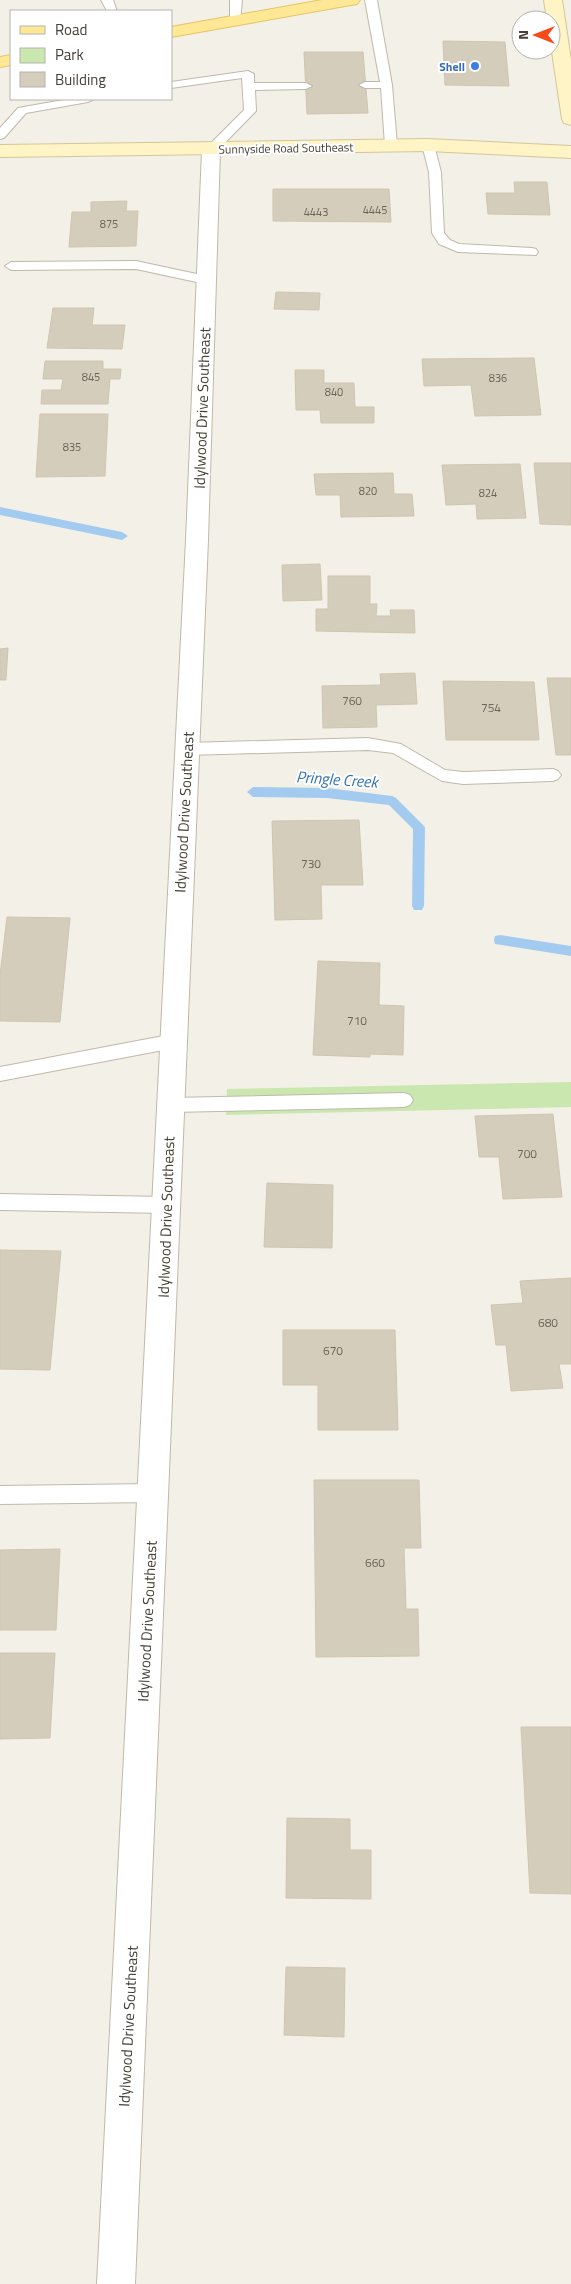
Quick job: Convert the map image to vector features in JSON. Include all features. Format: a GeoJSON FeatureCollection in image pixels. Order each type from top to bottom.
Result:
{"type":"FeatureCollection","features":[{"type":"Feature","properties":{"kind":"main road"},"geometry":{"type":"LineString","coordinates":[[172,32],[351,0]]}},
{"type":"Feature","properties":{"kind":"main road"},"geometry":{"type":"LineString","coordinates":[[553,0],[571,119]]}},
{"type":"Feature","properties":{"kind":"main road","name":"Sunnyside Road Southeast"},"geometry":{"type":"LineString","coordinates":[[0,151],[211,150],[428,145],[571,152]]}},
{"type":"Feature","properties":{"kind":"street","name":"Idylwood Drive Southeast"},"geometry":{"type":"LineString","coordinates":[[116,2284],[197,540],[211,150]]}},
{"type":"Feature","properties":{"kind":"lane"},"geometry":{"type":"LineString","coordinates":[[236,0],[236,20]]}},
{"type":"Feature","properties":{"kind":"lane"},"geometry":{"type":"LineString","coordinates":[[371,0],[386,85],[391,145]]}},
{"type":"Feature","properties":{"kind":"lane"},"geometry":{"type":"LineString","coordinates":[[172,85],[248,74],[250,111],[211,150]]}},
{"type":"Feature","properties":{"kind":"lane"},"geometry":{"type":"LineString","coordinates":[[365,85],[386,85]]}},
{"type":"Feature","properties":{"kind":"lane"},"geometry":{"type":"LineString","coordinates":[[248,87],[306,86]]}},
{"type":"Feature","properties":{"kind":"lane"},"geometry":{"type":"LineString","coordinates":[[0,135],[22,110],[82,100]]}},
{"type":"Feature","properties":{"kind":"lane"},"geometry":{"type":"LineString","coordinates":[[428,145],[435,172],[440,239],[446,244],[458,248],[532,252]]}},
{"type":"Feature","properties":{"kind":"lane"},"geometry":{"type":"LineString","coordinates":[[11,266],[136,265],[206,280]]}},
{"type":"Feature","properties":{"kind":"lane"},"geometry":{"type":"LineString","coordinates":[[187,749],[368,744],[396,748],[442,775],[463,778],[553,775]]}},
{"type":"Feature","properties":{"kind":"lane"},"geometry":{"type":"LineString","coordinates":[[0,1074],[174,1041]]}},
{"type":"Feature","properties":{"kind":"lane"},"geometry":{"type":"LineString","coordinates":[[171,1106],[404,1100]]}},
{"type":"Feature","properties":{"kind":"lane"},"geometry":{"type":"LineString","coordinates":[[0,1202],[166,1204]]}},
{"type":"Feature","properties":{"kind":"lane"},"geometry":{"type":"LineString","coordinates":[[0,1496],[153,1493]]}},
{"type":"Feature","properties":{"kind":"green space"},"geometry":{"type":"Polygon","coordinates":[[[571,1082],[571,1107],[226,1115],[227,1089],[571,1082]]]}},
{"type":"Feature","properties":{"kind":"building","name":"Shell"},"geometry":{"type":"Polygon","coordinates":[[[443,41],[505,42],[509,86],[445,85],[443,41]]]}},
{"type":"Feature","properties":{"kind":"building"},"geometry":{"type":"Polygon","coordinates":[[[304,52],[363,52],[368,113],[307,114],[304,52]]]}},
{"type":"Feature","properties":{"kind":"building"},"geometry":{"type":"Polygon","coordinates":[[[514,182],[547,182],[550,215],[488,214],[486,193],[515,193],[514,182]]]}},
{"type":"Feature","properties":{"kind":"building"},"geometry":{"type":"Polygon","coordinates":[[[273,189],[389,189],[391,222],[273,221],[273,189]]]}},
{"type":"Feature","properties":{"kind":"building"},"geometry":{"type":"Polygon","coordinates":[[[127,201],[126,211],[138,211],[136,246],[69,247],[72,212],[91,212],[91,202],[127,201]]]}},
{"type":"Feature","properties":{"kind":"building"},"geometry":{"type":"Polygon","coordinates":[[[276,292],[320,293],[319,310],[274,309],[276,292]]]}},
{"type":"Feature","properties":{"kind":"building"},"geometry":{"type":"Polygon","coordinates":[[[53,308],[94,308],[92,325],[125,325],[122,349],[47,348],[53,308]]]}},
{"type":"Feature","properties":{"kind":"building"},"geometry":{"type":"Polygon","coordinates":[[[534,358],[541,415],[475,416],[471,385],[424,386],[422,359],[534,358]]]}},
{"type":"Feature","properties":{"kind":"building"},"geometry":{"type":"Polygon","coordinates":[[[45,361],[103,361],[103,369],[121,369],[120,379],[110,379],[108,404],[41,404],[42,390],[61,390],[63,379],[43,379],[45,361]]]}},
{"type":"Feature","properties":{"kind":"building"},"geometry":{"type":"Polygon","coordinates":[[[295,370],[324,370],[324,383],[354,383],[355,407],[374,407],[374,423],[321,423],[320,410],[296,410],[295,370]]]}},
{"type":"Feature","properties":{"kind":"building"},"geometry":{"type":"Polygon","coordinates":[[[40,414],[108,414],[105,476],[36,477],[40,414]]]}},
{"type":"Feature","properties":{"kind":"building"},"geometry":{"type":"Polygon","coordinates":[[[534,463],[571,463],[571,525],[540,524],[534,463]]]}},
{"type":"Feature","properties":{"kind":"building"},"geometry":{"type":"Polygon","coordinates":[[[520,464],[526,518],[477,519],[476,504],[446,505],[442,465],[520,464]]]}},
{"type":"Feature","properties":{"kind":"building"},"geometry":{"type":"Polygon","coordinates":[[[393,473],[394,494],[412,494],[414,516],[341,517],[340,495],[316,495],[314,474],[393,473]]]}},
{"type":"Feature","properties":{"kind":"building"},"geometry":{"type":"Polygon","coordinates":[[[320,564],[322,600],[283,601],[282,565],[320,564]]]}},
{"type":"Feature","properties":{"kind":"building"},"geometry":{"type":"Polygon","coordinates":[[[328,576],[370,576],[370,604],[377,604],[376,616],[391,616],[390,610],[414,610],[415,633],[316,631],[316,609],[328,609],[328,576]]]}},
{"type":"Feature","properties":{"kind":"building"},"geometry":{"type":"Polygon","coordinates":[[[8,648],[6,680],[0,680],[0,649],[8,648]]]}},
{"type":"Feature","properties":{"kind":"building"},"geometry":{"type":"Polygon","coordinates":[[[415,673],[417,704],[376,705],[377,727],[323,728],[322,686],[381,685],[380,674],[415,673]]]}},
{"type":"Feature","properties":{"kind":"building"},"geometry":{"type":"Polygon","coordinates":[[[547,678],[571,678],[571,755],[556,755],[547,678]]]}},
{"type":"Feature","properties":{"kind":"building"},"geometry":{"type":"Polygon","coordinates":[[[443,681],[534,682],[539,740],[446,740],[443,681]]]}},
{"type":"Feature","properties":{"kind":"building"},"geometry":{"type":"Polygon","coordinates":[[[359,820],[363,885],[321,885],[322,919],[275,920],[272,821],[359,820]]]}},
{"type":"Feature","properties":{"kind":"building"},"geometry":{"type":"Polygon","coordinates":[[[7,917],[70,918],[60,1022],[0,1021],[0,975],[7,917]]]}},
{"type":"Feature","properties":{"kind":"building"},"geometry":{"type":"Polygon","coordinates":[[[318,961],[380,963],[379,1005],[404,1006],[403,1055],[370,1054],[370,1057],[313,1055],[318,961]]]}},
{"type":"Feature","properties":{"kind":"building"},"geometry":{"type":"Polygon","coordinates":[[[553,1114],[562,1197],[503,1199],[499,1157],[479,1157],[475,1116],[553,1114]]]}},
{"type":"Feature","properties":{"kind":"building"},"geometry":{"type":"Polygon","coordinates":[[[267,1183],[333,1185],[332,1248],[264,1247],[267,1183]]]}},
{"type":"Feature","properties":{"kind":"building"},"geometry":{"type":"Polygon","coordinates":[[[0,1250],[61,1251],[50,1370],[0,1369],[0,1250]]]}},
{"type":"Feature","properties":{"kind":"building"},"geometry":{"type":"Polygon","coordinates":[[[571,1278],[571,1364],[559,1364],[563,1388],[511,1391],[506,1345],[496,1345],[491,1305],[523,1303],[520,1281],[571,1278]]]}},
{"type":"Feature","properties":{"kind":"building"},"geometry":{"type":"Polygon","coordinates":[[[283,1330],[395,1330],[398,1430],[318,1430],[318,1385],[283,1385],[283,1330]]]}},
{"type":"Feature","properties":{"kind":"building"},"geometry":{"type":"Polygon","coordinates":[[[314,1480],[419,1480],[421,1548],[404,1548],[406,1609],[418,1609],[419,1656],[316,1657],[314,1480]]]}},
{"type":"Feature","properties":{"kind":"building"},"geometry":{"type":"Polygon","coordinates":[[[60,1549],[56,1630],[0,1630],[0,1550],[60,1549]]]}},
{"type":"Feature","properties":{"kind":"building"},"geometry":{"type":"Polygon","coordinates":[[[0,1653],[55,1653],[50,1738],[0,1739],[0,1653]]]}},
{"type":"Feature","properties":{"kind":"building"},"geometry":{"type":"Polygon","coordinates":[[[521,1727],[571,1727],[571,1894],[530,1893],[521,1727]]]}},
{"type":"Feature","properties":{"kind":"building"},"geometry":{"type":"Polygon","coordinates":[[[287,1818],[350,1819],[350,1850],[371,1850],[371,1899],[286,1898],[287,1818]]]}},
{"type":"Feature","properties":{"kind":"building"},"geometry":{"type":"Polygon","coordinates":[[[286,1967],[345,1968],[344,2037],[284,2035],[286,1967]]]}},
{"type":"Feature","properties":{"kind":"waterway","name":"Pringle Creek"},"geometry":{"type":"LineString","coordinates":[[0,511],[122,536]]}},
{"type":"Feature","properties":{"kind":"waterway","name":"Pringle Creek"},"geometry":{"type":"LineString","coordinates":[[253,792],[327,793],[392,801],[419,827],[418,906]]}},
{"type":"Feature","properties":{"kind":"waterway","name":"Pringle Creek"},"geometry":{"type":"LineString","coordinates":[[500,940],[571,951]]}},
{"type":"Feature","properties":{"kind":"place","name":"Shell"},"geometry":{"type":"Point","coordinates":[475,66]}}]}
